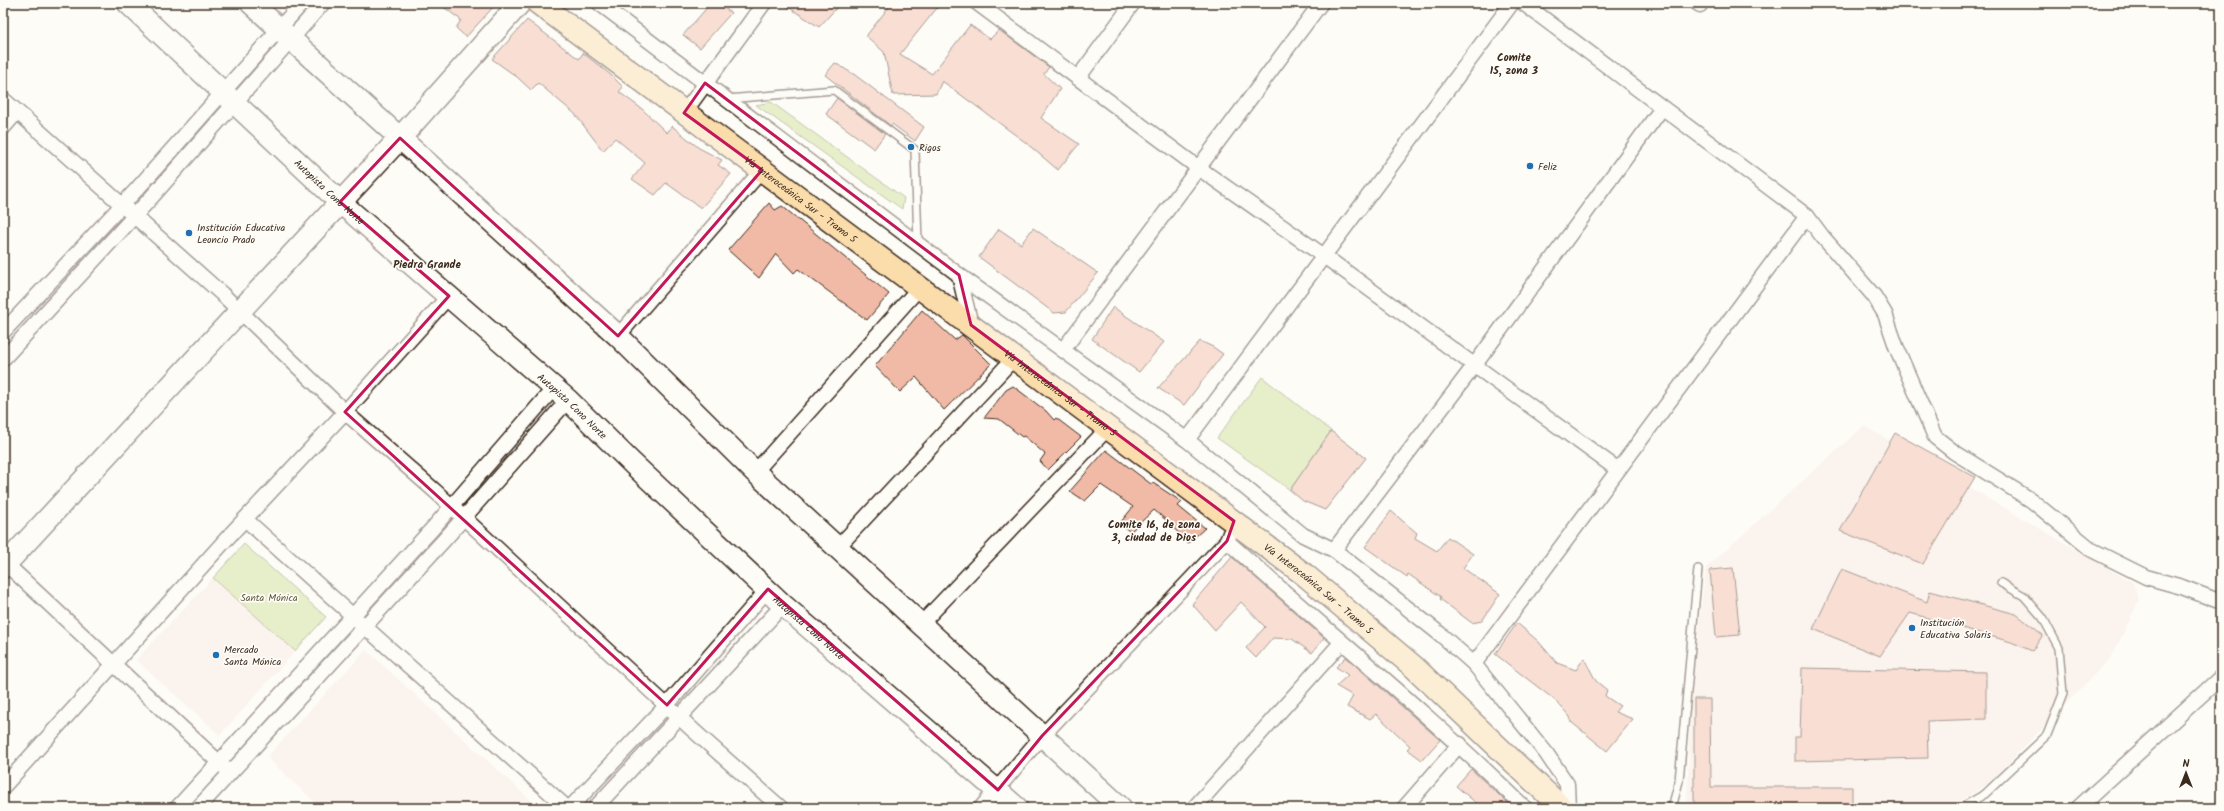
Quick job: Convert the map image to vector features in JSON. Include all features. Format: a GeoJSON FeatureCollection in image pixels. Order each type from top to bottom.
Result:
{"type":"FeatureCollection","features":[{"type":"Feature","properties":{"kind":"highway","name":"Vía Interoceánica Sur - Tramo 5"},"geometry":{"type":"LineString","coordinates":[[538,3],[1108,428],[1230,531],[1305,575],[1419,672],[1562,808]]}},
{"type":"Feature","properties":{"kind":"main road","name":"Autopista Cono Norte"},"geometry":{"type":"LineString","coordinates":[[128,3],[340,202],[561,394],[633,464],[783,604],[1017,808]]}},
{"type":"Feature","properties":{"kind":"main road"},"geometry":{"type":"LineString","coordinates":[[251,3],[618,336],[755,472],[1121,808]]}},
{"type":"Feature","properties":{"kind":"main road"},"geometry":{"type":"LineString","coordinates":[[4,564],[400,138],[520,3]]}},
{"type":"Feature","properties":{"kind":"street"},"geometry":{"type":"LineString","coordinates":[[286,34],[302,3]]}},
{"type":"Feature","properties":{"kind":"street"},"geometry":{"type":"LineString","coordinates":[[3,359],[134,217],[230,98],[286,34],[323,3]]}},
{"type":"Feature","properties":{"kind":"street"},"geometry":{"type":"LineString","coordinates":[[599,3],[617,9],[705,83],[959,275],[1187,440],[1303,535],[1334,550],[1440,634],[1474,664],[1546,753],[1567,784],[1568,808]]}},
{"type":"Feature","properties":{"kind":"street"},"geometry":{"type":"LineString","coordinates":[[684,113],[764,3]]}},
{"type":"Feature","properties":{"kind":"street"},"geometry":{"type":"LineString","coordinates":[[977,3],[1200,169],[1324,256],[1617,469]]}},
{"type":"Feature","properties":{"kind":"street"},"geometry":{"type":"LineString","coordinates":[[1078,78],[1134,3]]}},
{"type":"Feature","properties":{"kind":"street"},"geometry":{"type":"LineString","coordinates":[[1063,350],[1200,169],[1321,3]]}},
{"type":"Feature","properties":{"kind":"street"},"geometry":{"type":"LineString","coordinates":[[1187,440],[1512,3]]}},
{"type":"Feature","properties":{"kind":"street"},"geometry":{"type":"LineString","coordinates":[[1523,3],[1807,216],[1878,302],[1885,314],[1897,349],[1935,437],[1954,452],[2031,500],[2092,550],[2146,577],[2182,587],[2221,602]]}},
{"type":"Feature","properties":{"kind":"street"},"geometry":{"type":"LineString","coordinates":[[3,332],[122,206],[230,98]]}},
{"type":"Feature","properties":{"kind":"street"},"geometry":{"type":"LineString","coordinates":[[3,99],[240,311],[345,412],[452,507],[781,808]]}},
{"type":"Feature","properties":{"kind":"street"},"geometry":{"type":"LineString","coordinates":[[1334,550],[1474,366],[1662,108]]}},
{"type":"Feature","properties":{"kind":"street"},"geometry":{"type":"LineString","coordinates":[[3,128],[17,112]]}},
{"type":"Feature","properties":{"kind":"street"},"geometry":{"type":"LineString","coordinates":[[618,336],[762,170]]}},
{"type":"Feature","properties":{"kind":"street"},"geometry":{"type":"LineString","coordinates":[[1474,664],[1617,469],[1807,216]]}},
{"type":"Feature","properties":{"kind":"street"},"geometry":{"type":"LineString","coordinates":[[959,275],[971,325]]}},
{"type":"Feature","properties":{"kind":"street"},"geometry":{"type":"LineString","coordinates":[[755,472],[920,287]]}},
{"type":"Feature","properties":{"kind":"street"},"geometry":{"type":"LineString","coordinates":[[3,787],[244,519],[345,412],[449,296]]}},
{"type":"Feature","properties":{"kind":"street"},"geometry":{"type":"LineString","coordinates":[[838,547],[1014,358]]}},
{"type":"Feature","properties":{"kind":"street"},"geometry":{"type":"LineString","coordinates":[[177,808],[452,507],[561,394]]}},
{"type":"Feature","properties":{"kind":"street"},"geometry":{"type":"LineString","coordinates":[[198,808],[231,774],[464,518],[561,394]]}},
{"type":"Feature","properties":{"kind":"street"},"geometry":{"type":"LineString","coordinates":[[921,624],[1108,428]]}},
{"type":"Feature","properties":{"kind":"street"},"geometry":{"type":"LineString","coordinates":[[244,519],[568,808],[667,705],[768,589]]}},
{"type":"Feature","properties":{"kind":"street"},"geometry":{"type":"LineString","coordinates":[[981,808],[998,790],[1042,736],[1230,531],[1341,643],[1460,744],[1525,808]]}},
{"type":"Feature","properties":{"kind":"street"},"geometry":{"type":"LineString","coordinates":[[4,564],[114,664],[231,774]]}},
{"type":"Feature","properties":{"kind":"street"},"geometry":{"type":"LineString","coordinates":[[595,808],[783,604]]}},
{"type":"Feature","properties":{"kind":"street"},"geometry":{"type":"LineString","coordinates":[[1194,808],[1341,643]]}},
{"type":"Feature","properties":{"kind":"street"},"geometry":{"type":"LineString","coordinates":[[2078,808],[2221,677]]}},
{"type":"Feature","properties":{"kind":"street"},"geometry":{"type":"LineString","coordinates":[[1404,808],[1460,744]]}},
{"type":"Feature","properties":{"kind":"lane"},"geometry":{"type":"LineString","coordinates":[[727,99],[834,90],[915,150],[918,244]]}},
{"type":"Feature","properties":{"kind":"lane"},"geometry":{"type":"LineString","coordinates":[[1672,808],[1679,781],[1698,569]]}},
{"type":"Feature","properties":{"kind":"lane"},"geometry":{"type":"LineString","coordinates":[[1960,808],[1985,794],[2047,735],[2063,694],[2059,648],[2043,618],[2024,596],[2001,583]]}},
{"type":"Feature","properties":{"kind":"highlighted area"},"geometry":{"type":"Polygon","coordinates":[[[705,83],[959,275],[971,325],[1234,521],[1227,541],[1042,736],[998,790],[768,589],[667,705],[345,412],[449,296],[340,202],[400,138],[618,336],[762,170],[684,113],[705,83]]]}},
{"type":"Feature","properties":{"kind":"shaded area","name":"Institución Educativa Solaris"},"geometry":{"type":"Polygon","coordinates":[[[1864,426],[2133,583],[2139,600],[2112,656],[1988,784],[1948,808],[1687,808],[1691,695],[1706,568],[1864,426]]]}},
{"type":"Feature","properties":{"kind":"shaded area","name":"Mercado Santa Mónica"},"geometry":{"type":"Polygon","coordinates":[[[213,578],[295,651],[220,735],[136,660],[213,578]]]}},
{"type":"Feature","properties":{"kind":"shaded area"},"geometry":{"type":"Polygon","coordinates":[[[366,650],[539,808],[321,808],[267,757],[366,650]]]}},
{"type":"Feature","properties":{"kind":"green space"},"geometry":{"type":"Polygon","coordinates":[[[771,102],[904,198],[902,209],[756,105],[771,102]]]}},
{"type":"Feature","properties":{"kind":"green space"},"geometry":{"type":"Polygon","coordinates":[[[1262,377],[1331,431],[1290,490],[1217,438],[1262,377]]]}},
{"type":"Feature","properties":{"kind":"green space","name":"Santa Mónica"},"geometry":{"type":"Polygon","coordinates":[[[244,544],[326,617],[295,651],[213,578],[244,544]]]}},
{"type":"Feature","properties":{"kind":"building"},"geometry":{"type":"Polygon","coordinates":[[[438,3],[497,3],[466,37],[456,28],[461,20],[438,3]]]}},
{"type":"Feature","properties":{"kind":"building"},"geometry":{"type":"Polygon","coordinates":[[[711,3],[718,3],[731,13],[700,48],[683,35],[711,3]]]}},
{"type":"Feature","properties":{"kind":"building"},"geometry":{"type":"Polygon","coordinates":[[[782,3],[841,3],[819,27],[782,3]]]}},
{"type":"Feature","properties":{"kind":"building"},"geometry":{"type":"Polygon","coordinates":[[[892,3],[941,3],[900,54],[932,74],[970,25],[990,39],[999,30],[1049,67],[1044,74],[1060,89],[1041,118],[1079,144],[1058,170],[1025,142],[942,81],[936,94],[893,95],[884,52],[866,36],[892,3]]]}},
{"type":"Feature","properties":{"kind":"building"},"geometry":{"type":"Polygon","coordinates":[[[527,20],[579,59],[583,53],[611,75],[623,87],[619,92],[642,109],[667,133],[672,126],[699,148],[722,160],[718,165],[731,174],[701,208],[666,183],[655,195],[632,179],[645,163],[615,138],[603,151],[575,114],[538,83],[531,90],[517,77],[492,59],[527,20]]]}},
{"type":"Feature","properties":{"kind":"building"},"geometry":{"type":"Polygon","coordinates":[[[835,63],[855,75],[924,127],[915,141],[892,124],[891,126],[825,75],[835,63]]]}},
{"type":"Feature","properties":{"kind":"building"},"geometry":{"type":"Polygon","coordinates":[[[837,98],[885,134],[874,149],[826,114],[837,98]]]}},
{"type":"Feature","properties":{"kind":"building"},"geometry":{"type":"Polygon","coordinates":[[[769,203],[775,210],[782,206],[889,294],[867,320],[798,269],[794,273],[776,254],[759,278],[728,250],[769,203]]]}},
{"type":"Feature","properties":{"kind":"building"},"geometry":{"type":"Polygon","coordinates":[[[1033,228],[1098,273],[1066,312],[1054,313],[979,257],[999,229],[1021,244],[1033,228]]]}},
{"type":"Feature","properties":{"kind":"building"},"geometry":{"type":"Polygon","coordinates":[[[1113,307],[1164,342],[1139,372],[1092,339],[1113,307]]]}},
{"type":"Feature","properties":{"kind":"building"},"geometry":{"type":"Polygon","coordinates":[[[922,310],[955,340],[962,335],[991,364],[944,410],[916,377],[900,392],[875,366],[922,310]]]}},
{"type":"Feature","properties":{"kind":"building"},"geometry":{"type":"Polygon","coordinates":[[[1200,341],[1223,354],[1184,405],[1158,388],[1200,341]]]}},
{"type":"Feature","properties":{"kind":"building"},"geometry":{"type":"Polygon","coordinates":[[[1013,386],[1046,411],[1054,420],[1056,418],[1081,437],[1048,470],[1040,461],[1045,454],[1024,436],[1022,437],[999,419],[984,418],[1006,390],[1013,386]]]}},
{"type":"Feature","properties":{"kind":"building"},"geometry":{"type":"Polygon","coordinates":[[[1331,431],[1366,458],[1325,510],[1303,501],[1290,490],[1331,431]]]}},
{"type":"Feature","properties":{"kind":"building"},"geometry":{"type":"Polygon","coordinates":[[[1895,433],[1975,477],[1923,564],[1840,531],[1895,433]]]}},
{"type":"Feature","properties":{"kind":"building"},"geometry":{"type":"Polygon","coordinates":[[[1106,450],[1151,484],[1153,483],[1182,502],[1178,506],[1205,528],[1188,543],[1154,510],[1130,532],[1120,523],[1133,507],[1101,485],[1085,501],[1070,491],[1106,450]]]}},
{"type":"Feature","properties":{"kind":"building"},"geometry":{"type":"Polygon","coordinates":[[[1391,511],[1417,533],[1415,538],[1437,551],[1448,537],[1473,554],[1463,568],[1500,594],[1482,621],[1472,623],[1440,599],[1441,597],[1408,574],[1407,577],[1365,547],[1391,511]]]}},
{"type":"Feature","properties":{"kind":"building"},"geometry":{"type":"Polygon","coordinates":[[[1232,557],[1324,638],[1312,653],[1292,639],[1273,638],[1256,658],[1246,648],[1265,627],[1241,602],[1215,630],[1192,604],[1232,557]]]}},
{"type":"Feature","properties":{"kind":"building"},"geometry":{"type":"Polygon","coordinates":[[[1733,568],[1740,635],[1716,637],[1710,570],[1733,568]]]}},
{"type":"Feature","properties":{"kind":"building"},"geometry":{"type":"Polygon","coordinates":[[[1842,569],[1927,602],[1930,591],[2016,614],[2043,635],[2032,651],[2011,642],[1910,613],[1880,656],[1813,629],[1842,569]]]}},
{"type":"Feature","properties":{"kind":"building"},"geometry":{"type":"Polygon","coordinates":[[[1517,623],[1538,641],[1557,663],[1576,670],[1584,658],[1596,681],[1607,690],[1605,696],[1620,706],[1615,712],[1633,719],[1607,751],[1571,722],[1570,717],[1556,701],[1495,654],[1517,623]]]}},
{"type":"Feature","properties":{"kind":"building"},"geometry":{"type":"Polygon","coordinates":[[[1346,657],[1440,740],[1422,760],[1407,749],[1410,746],[1376,714],[1370,719],[1347,707],[1353,696],[1336,686],[1348,675],[1336,667],[1346,657]]]}},
{"type":"Feature","properties":{"kind":"building"},"geometry":{"type":"Polygon","coordinates":[[[1802,668],[1986,672],[1986,719],[1927,721],[1928,758],[1795,761],[1795,737],[1800,737],[1802,668]]]}},
{"type":"Feature","properties":{"kind":"building"},"geometry":{"type":"Polygon","coordinates":[[[1694,699],[1710,699],[1711,787],[1852,787],[1852,805],[1694,806],[1694,699]]]}},
{"type":"Feature","properties":{"kind":"building"},"geometry":{"type":"Polygon","coordinates":[[[1471,769],[1513,808],[1482,808],[1456,786],[1471,769]]]}},
{"type":"Feature","properties":{"kind":"place","name":"Rigos"},"geometry":{"type":"Point","coordinates":[911,147]}},
{"type":"Feature","properties":{"kind":"place","name":"Feliz"},"geometry":{"type":"Point","coordinates":[1530,166]}},
{"type":"Feature","properties":{"kind":"place","name":"Institución Educativa Leoncio Prado"},"geometry":{"type":"Point","coordinates":[189,233]}},
{"type":"Feature","properties":{"kind":"place","name":"Institución Educativa Solaris"},"geometry":{"type":"Point","coordinates":[1912,628]}},
{"type":"Feature","properties":{"kind":"place","name":"Mercado Santa Mónica"},"geometry":{"type":"Point","coordinates":[216,655]}},
{"type":"Feature","properties":{"kind":"district","name":"Comite 15, zona 3"},"geometry":{"type":"Point","coordinates":[1514,63]}},
{"type":"Feature","properties":{"kind":"district","name":"Piedra Grande"},"geometry":{"type":"Point","coordinates":[427,264]}},
{"type":"Feature","properties":{"kind":"district","name":"Comite 16, de zona 3, ciudad de Dios"},"geometry":{"type":"Point","coordinates":[1154,530]}}]}
